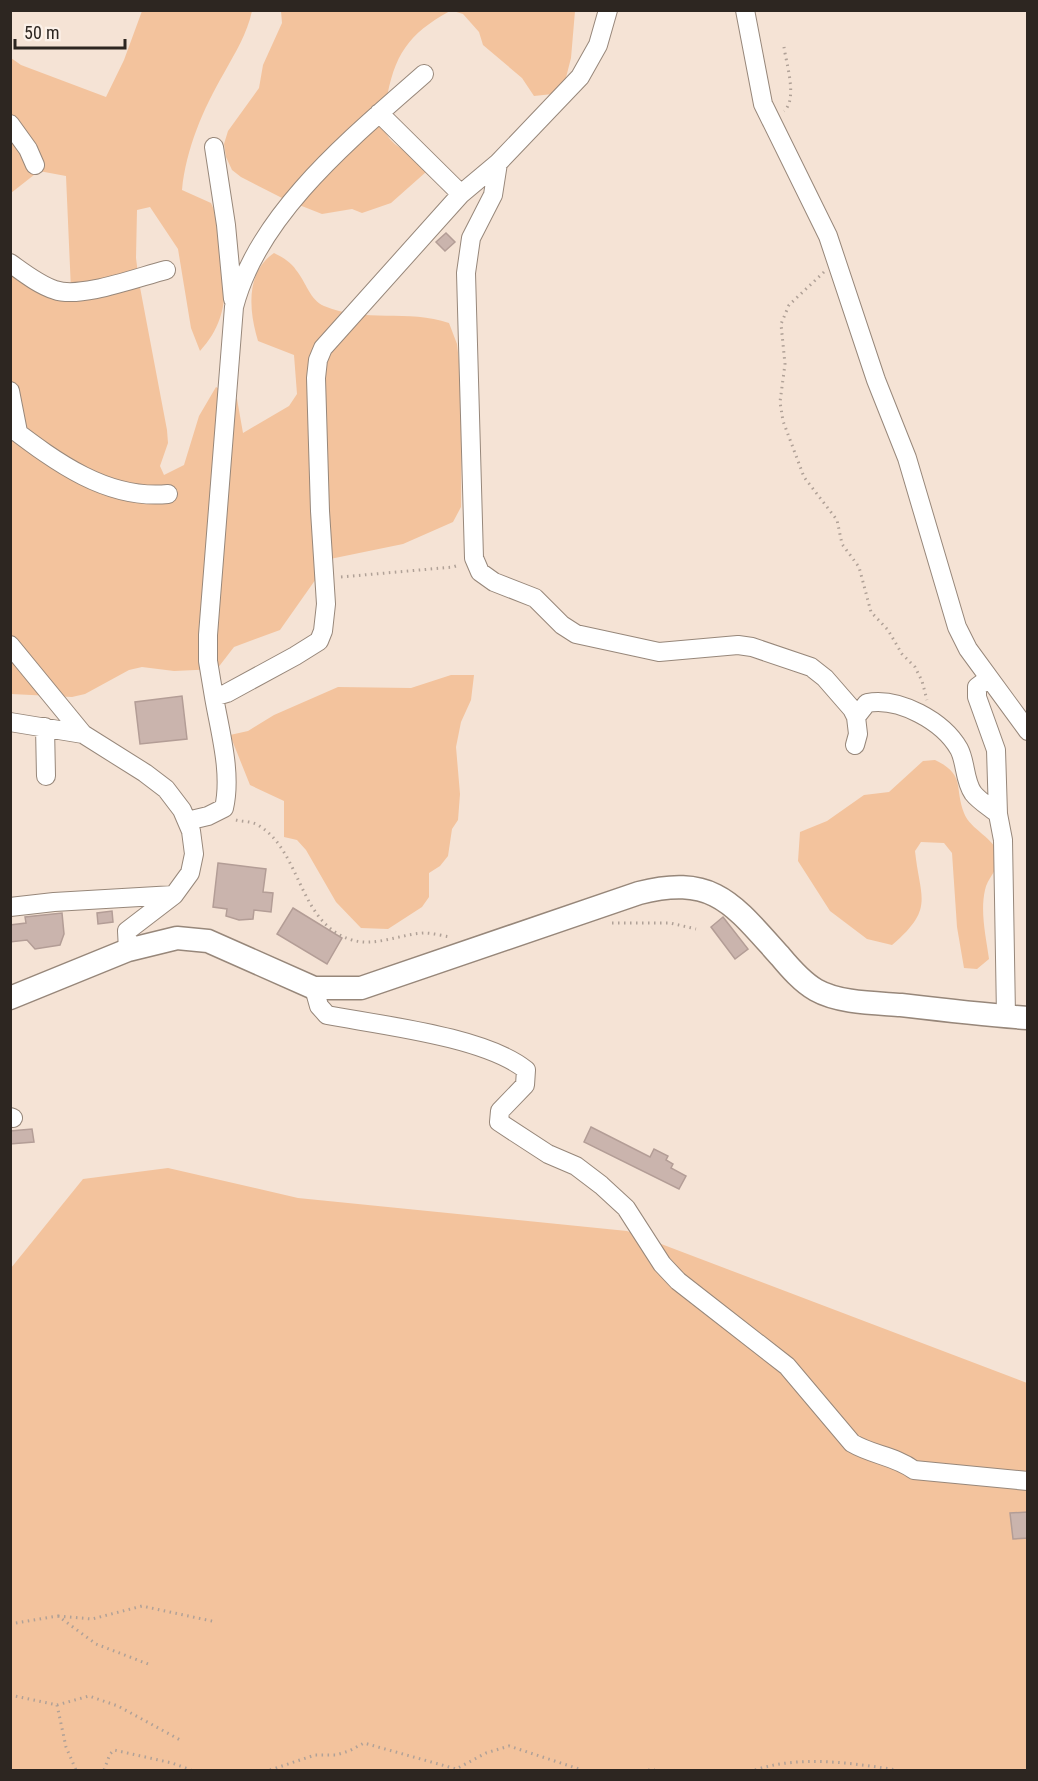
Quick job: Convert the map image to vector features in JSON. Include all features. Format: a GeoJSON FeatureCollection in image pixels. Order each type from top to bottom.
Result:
{"type":"FeatureCollection","features":[{"type":"Feature","properties":{"kind":"street"},"geometry":{"type":"LineString","coordinates":[[214,697],[246,684],[319,641],[326,619],[317,418],[318,360],[339,329],[461,194],[498,163],[580,77],[598,45],[608,10]]}},
{"type":"Feature","properties":{"kind":"street"},"geometry":{"type":"LineString","coordinates":[[745,10],[768,117],[813,202],[837,261],[876,380],[917,490],[957,627],[968,649],[1028,731]]}},
{"type":"Feature","properties":{"kind":"street"},"geometry":{"type":"LineString","coordinates":[[187,820],[208,816],[224,808],[227,777],[208,661],[208,635],[234,307],[239,286],[266,238],[307,184],[379,113],[424,74]]}},
{"type":"Feature","properties":{"kind":"street"},"geometry":{"type":"LineString","coordinates":[[379,113],[461,194]]}},
{"type":"Feature","properties":{"kind":"street"},"geometry":{"type":"LineString","coordinates":[[10,124],[28,149],[35,165]]}},
{"type":"Feature","properties":{"kind":"street"},"geometry":{"type":"LineString","coordinates":[[214,147],[226,225],[234,307]]}},
{"type":"Feature","properties":{"kind":"street"},"geometry":{"type":"LineString","coordinates":[[498,163],[493,195],[471,238],[466,273],[474,558],[480,572],[494,582],[535,598],[576,634],[659,652],[718,645],[752,647],[811,667],[846,700],[856,717],[858,734],[855,745]]}},
{"type":"Feature","properties":{"kind":"street"},"geometry":{"type":"LineString","coordinates":[[10,263],[47,287],[64,292],[92,288],[166,270]]}},
{"type":"Feature","properties":{"kind":"street"},"geometry":{"type":"LineString","coordinates":[[10,391],[14,429],[49,457],[105,486],[131,493],[168,494]]}},
{"type":"Feature","properties":{"kind":"street"},"geometry":{"type":"LineString","coordinates":[[10,645],[83,734],[166,789],[187,820],[191,831],[190,873],[174,895],[127,931],[128,950]]}},
{"type":"Feature","properties":{"kind":"street"},"geometry":{"type":"LineString","coordinates":[[10,998],[128,950],[177,938],[208,941],[314,988],[361,988],[639,893],[664,887],[690,887],[711,892],[731,903],[797,975],[816,990],[865,1002],[1017,1017],[1003,840],[998,814],[996,750],[977,697],[977,687],[989,678]]}},
{"type":"Feature","properties":{"kind":"street"},"geometry":{"type":"LineString","coordinates":[[856,717],[867,703],[876,701],[929,718],[946,732],[959,750],[973,794],[998,814]]}},
{"type":"Feature","properties":{"kind":"street"},"geometry":{"type":"LineString","coordinates":[[10,722],[83,734]]}},
{"type":"Feature","properties":{"kind":"street"},"geometry":{"type":"LineString","coordinates":[[45,727],[46,776]]}},
{"type":"Feature","properties":{"kind":"street"},"geometry":{"type":"LineString","coordinates":[[10,907],[174,895]]}},
{"type":"Feature","properties":{"kind":"street"},"geometry":{"type":"LineString","coordinates":[[314,988],[319,1006],[327,1015],[417,1032],[478,1047],[514,1059],[526,1070],[525,1085],[500,1111],[499,1122],[548,1154],[576,1166],[601,1185],[626,1208],[662,1264],[678,1281],[787,1366],[852,1443],[902,1461],[914,1470],[1028,1481]]}},
{"type":"Feature","properties":{"kind":"path"},"geometry":{"type":"LineString","coordinates":[[768,117],[780,114],[789,102],[784,47]]}},
{"type":"Feature","properties":{"kind":"path"},"geometry":{"type":"LineString","coordinates":[[837,261],[803,289],[785,312],[781,324],[785,364],[780,410],[804,477],[837,520],[842,544],[859,567],[871,612],[888,630],[902,654],[919,674],[930,709],[929,718]]}},
{"type":"Feature","properties":{"kind":"path"},"geometry":{"type":"LineString","coordinates":[[324,577],[453,567],[474,558]]}},
{"type":"Feature","properties":{"kind":"path"},"geometry":{"type":"LineString","coordinates":[[224,808],[233,819],[257,824],[273,839],[289,861],[313,910],[337,931],[351,939],[372,942],[426,933],[453,937]]}},
{"type":"Feature","properties":{"kind":"path"},"geometry":{"type":"LineString","coordinates":[[606,923],[670,923],[696,929]]}},
{"type":"Feature","properties":{"kind":"path"},"geometry":{"type":"LineString","coordinates":[[10,1624],[58,1616],[92,1619],[142,1606],[216,1622]]}},
{"type":"Feature","properties":{"kind":"path"},"geometry":{"type":"LineString","coordinates":[[58,1616],[96,1644],[148,1664]]}},
{"type":"Feature","properties":{"kind":"path"},"geometry":{"type":"LineString","coordinates":[[10,1695],[57,1705],[89,1696],[118,1706],[182,1741]]}},
{"type":"Feature","properties":{"kind":"path"},"geometry":{"type":"LineString","coordinates":[[57,1705],[61,1732],[76,1770]]}},
{"type":"Feature","properties":{"kind":"path"},"geometry":{"type":"LineString","coordinates":[[270,1770],[315,1755],[336,1755],[364,1743],[456,1769],[486,1753],[509,1746],[582,1770]]}},
{"type":"Feature","properties":{"kind":"path"},"geometry":{"type":"LineString","coordinates":[[104,1770],[114,1750],[172,1763],[191,1770]]}},
{"type":"Feature","properties":{"kind":"path"},"geometry":{"type":"LineString","coordinates":[[755,1770],[790,1762],[851,1764],[897,1770]]}},
{"type":"Feature","properties":{"kind":"path"},"geometry":{"type":"LineString","coordinates":[[648,1770],[655,1770]]}},
{"type":"Feature","properties":{"kind":"shaded area"},"geometry":{"type":"Polygon","coordinates":[[[142,11],[252,11],[240,43],[203,115],[187,159],[184,175],[182,190],[211,203],[214,210],[225,284],[220,318],[212,335],[200,351],[191,328],[178,249],[150,207],[137,210],[136,258],[139,282],[167,430],[168,443],[160,466],[164,475],[184,465],[199,416],[216,387],[237,399],[243,433],[289,406],[297,394],[294,355],[258,341],[251,305],[258,271],[274,253],[292,265],[312,295],[324,306],[354,314],[418,317],[449,323],[457,344],[462,387],[461,507],[453,522],[403,544],[330,559],[280,630],[234,647],[217,669],[174,671],[142,667],[129,670],[85,694],[72,697],[11,694],[11,256],[58,289],[71,290],[66,176],[39,171],[11,193],[11,58],[21,65],[106,97],[124,60],[142,11]]]}},
{"type":"Feature","properties":{"kind":"shaded area"},"geometry":{"type":"Polygon","coordinates":[[[281,11],[450,11],[423,28],[413,38],[405,48],[393,72],[384,115],[385,131],[392,141],[413,157],[426,172],[391,203],[362,213],[352,209],[322,214],[284,199],[232,170],[226,157],[224,144],[228,131],[259,88],[263,65],[282,23],[281,11]]]}},
{"type":"Feature","properties":{"kind":"shaded area"},"geometry":{"type":"Polygon","coordinates":[[[453,11],[575,11],[571,58],[562,93],[534,96],[522,78],[483,45],[479,32],[463,14],[453,11]]]}},
{"type":"Feature","properties":{"kind":"shaded area"},"geometry":{"type":"Polygon","coordinates":[[[451,675],[474,675],[471,700],[461,722],[456,747],[460,794],[458,820],[452,829],[448,856],[440,866],[429,873],[429,897],[422,907],[388,929],[361,928],[336,902],[306,850],[297,840],[284,837],[284,801],[250,785],[230,735],[248,731],[274,715],[338,687],[411,688],[451,675]]]}},
{"type":"Feature","properties":{"kind":"shaded area"},"geometry":{"type":"Polygon","coordinates":[[[935,760],[951,771],[955,777],[967,819],[993,844],[998,856],[997,865],[986,886],[983,907],[989,959],[977,969],[964,968],[957,927],[952,853],[944,843],[921,842],[915,851],[922,902],[914,921],[892,945],[867,939],[830,911],[798,861],[800,832],[827,821],[864,795],[889,792],[923,761],[935,760]]]}},
{"type":"Feature","properties":{"kind":"shaded area"},"geometry":{"type":"Polygon","coordinates":[[[168,1168],[298,1198],[627,1231],[1027,1383],[1027,1770],[11,1770],[11,1268],[83,1179],[168,1168]]]}},
{"type":"Feature","properties":{"kind":"building"},"geometry":{"type":"Polygon","coordinates":[[[446,233],[455,242],[445,251],[436,242],[446,233]]]}},
{"type":"Feature","properties":{"kind":"building"},"geometry":{"type":"Polygon","coordinates":[[[182,696],[187,739],[140,744],[135,702],[182,696]]]}},
{"type":"Feature","properties":{"kind":"building"},"geometry":{"type":"Polygon","coordinates":[[[218,863],[266,869],[263,892],[273,893],[271,912],[254,910],[253,919],[239,920],[226,916],[227,909],[213,907],[218,863]]]}},
{"type":"Feature","properties":{"kind":"building"},"geometry":{"type":"Polygon","coordinates":[[[293,908],[342,938],[327,964],[277,934],[293,908]]]}},
{"type":"Feature","properties":{"kind":"building"},"geometry":{"type":"Polygon","coordinates":[[[112,911],[113,922],[98,924],[97,913],[112,911]]]}},
{"type":"Feature","properties":{"kind":"building"},"geometry":{"type":"Polygon","coordinates":[[[62,913],[64,934],[60,945],[35,949],[27,940],[10,942],[10,925],[26,923],[25,917],[62,913]]]}},
{"type":"Feature","properties":{"kind":"building"},"geometry":{"type":"Polygon","coordinates":[[[723,917],[748,949],[735,959],[711,927],[723,917]]]}},
{"type":"Feature","properties":{"kind":"building"},"geometry":{"type":"Polygon","coordinates":[[[591,1127],[650,1157],[654,1149],[668,1156],[666,1160],[673,1164],[671,1168],[686,1176],[679,1189],[584,1142],[591,1127]]]}},
{"type":"Feature","properties":{"kind":"building"},"geometry":{"type":"Polygon","coordinates":[[[32,1129],[34,1142],[10,1144],[10,1131],[32,1129]]]}},
{"type":"Feature","properties":{"kind":"building"},"geometry":{"type":"Polygon","coordinates":[[[1028,1512],[1028,1538],[1013,1539],[1010,1513],[1028,1512]]]}}]}
